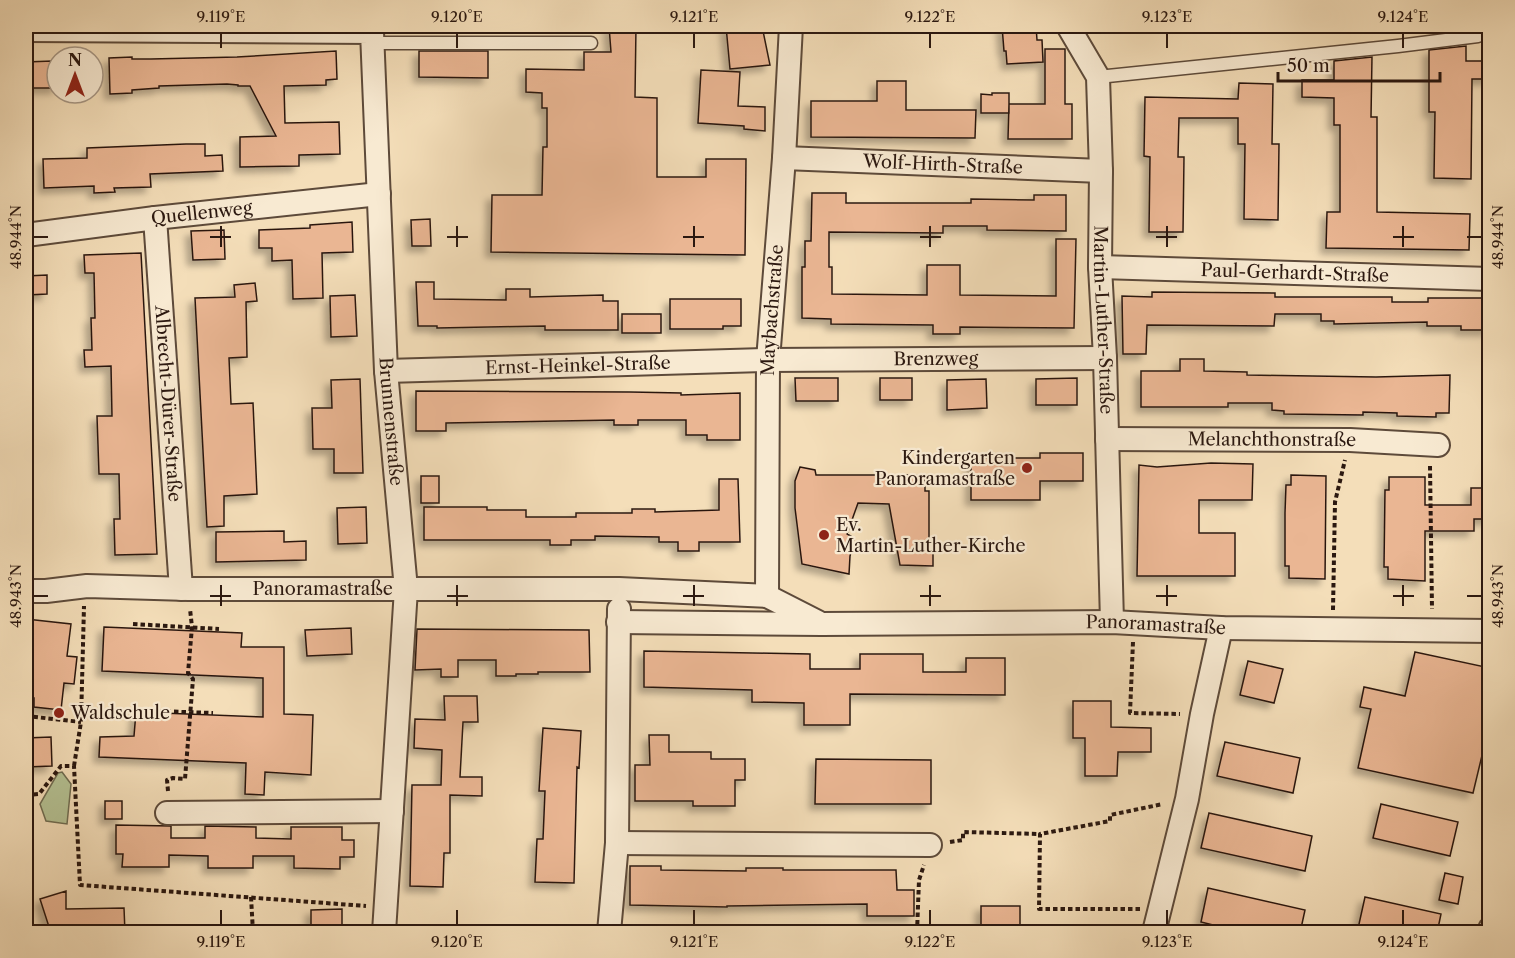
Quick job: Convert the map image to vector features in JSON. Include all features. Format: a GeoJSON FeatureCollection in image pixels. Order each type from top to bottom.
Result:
{"type":"FeatureCollection","features":[{"type":"Feature","properties":{"kind":"street","name":"Maybachstraße"},"geometry":{"type":"LineString","coordinates":[[767,596],[768,360],[784,158],[791,26]]}},
{"type":"Feature","properties":{"kind":"street","name":"Martin-Luther-Straße"},"geometry":{"type":"LineString","coordinates":[[1068,26],[1098,77],[1101,171],[1100,267],[1107,439],[1123,623]]}},
{"type":"Feature","properties":{"kind":"street"},"geometry":{"type":"LineString","coordinates":[[26,30],[372,33]]}},
{"type":"Feature","properties":{"kind":"street","name":"Brunnenstraße"},"geometry":{"type":"LineString","coordinates":[[372,33],[386,371],[406,589],[384,933]]}},
{"type":"Feature","properties":{"kind":"street","name":"Wolf-Hirth-Straße"},"geometry":{"type":"LineString","coordinates":[[784,158],[1101,171]]}},
{"type":"Feature","properties":{"kind":"street","name":"Quellenweg"},"geometry":{"type":"LineString","coordinates":[[26,235],[155,218],[379,194]]}},
{"type":"Feature","properties":{"kind":"street","name":"Albrecht-Dürer-Straße"},"geometry":{"type":"LineString","coordinates":[[155,218],[184,589]]}},
{"type":"Feature","properties":{"kind":"street","name":"Paul-Gerhardt-Straße"},"geometry":{"type":"LineString","coordinates":[[1100,267],[1490,279]]}},
{"type":"Feature","properties":{"kind":"street","name":"Brenzweg"},"geometry":{"type":"LineString","coordinates":[[768,360],[1105,358]]}},
{"type":"Feature","properties":{"kind":"street","name":"Ernst-Heinkel-Straße"},"geometry":{"type":"LineString","coordinates":[[386,371],[768,360]]}},
{"type":"Feature","properties":{"kind":"street","name":"Melanchthonstraße"},"geometry":{"type":"LineString","coordinates":[[1107,439],[1350,440],[1434,445]]}},
{"type":"Feature","properties":{"kind":"street","name":"Panoramastraße"},"geometry":{"type":"LineString","coordinates":[[26,591],[82,586],[184,589],[619,590],[767,596],[822,624]]}},
{"type":"Feature","properties":{"kind":"street"},"geometry":{"type":"LineString","coordinates":[[609,933],[617,843],[619,590]]}},
{"type":"Feature","properties":{"kind":"street","name":"Panoramastraße"},"geometry":{"type":"LineString","coordinates":[[618,622],[1123,623],[1221,628],[1490,631]]}},
{"type":"Feature","properties":{"kind":"street"},"geometry":{"type":"LineString","coordinates":[[1154,933],[1187,799],[1202,714],[1221,628]]}},
{"type":"Feature","properties":{"kind":"street"},"geometry":{"type":"LineString","coordinates":[[167,813],[392,811]]}},
{"type":"Feature","properties":{"kind":"street"},"geometry":{"type":"LineString","coordinates":[[617,843],[930,845]]}},
{"type":"Feature","properties":{"kind":"lane"},"geometry":{"type":"LineString","coordinates":[[372,33],[591,43]]}},
{"type":"Feature","properties":{"kind":"lane"},"geometry":{"type":"LineString","coordinates":[[1098,77],[1478,36]]}},
{"type":"Feature","properties":{"kind":"path"},"geometry":{"type":"LineString","coordinates":[[1333,629],[1335,502],[1350,440]]}},
{"type":"Feature","properties":{"kind":"path"},"geometry":{"type":"LineString","coordinates":[[1432,630],[1434,445]]}},
{"type":"Feature","properties":{"kind":"path"},"geometry":{"type":"LineString","coordinates":[[82,586],[85,620],[81,722],[74,766],[80,885],[386,907]]}},
{"type":"Feature","properties":{"kind":"path"},"geometry":{"type":"LineString","coordinates":[[167,813],[167,780],[185,779],[193,679],[188,673],[192,627],[184,589]]}},
{"type":"Feature","properties":{"kind":"path"},"geometry":{"type":"LineString","coordinates":[[1123,623],[1130,713],[1202,714]]}},
{"type":"Feature","properties":{"kind":"path"},"geometry":{"type":"LineString","coordinates":[[134,624],[219,628]]}},
{"type":"Feature","properties":{"kind":"path"},"geometry":{"type":"LineString","coordinates":[[129,710],[213,713]]}},
{"type":"Feature","properties":{"kind":"path"},"geometry":{"type":"LineString","coordinates":[[26,716],[81,722]]}},
{"type":"Feature","properties":{"kind":"path"},"geometry":{"type":"LineString","coordinates":[[26,795],[39,794],[61,766],[74,766]]}},
{"type":"Feature","properties":{"kind":"path"},"geometry":{"type":"LineString","coordinates":[[917,933],[919,880],[930,845],[963,840],[963,832],[1040,834],[1110,821],[1110,815],[1187,799]]}},
{"type":"Feature","properties":{"kind":"path"},"geometry":{"type":"LineString","coordinates":[[1040,834],[1039,909],[1160,909]]}},
{"type":"Feature","properties":{"kind":"path"},"geometry":{"type":"LineString","coordinates":[[251,897],[253,933]]}},
{"type":"Feature","properties":{"kind":"green space"},"geometry":{"type":"Polygon","coordinates":[[[62,772],[71,784],[67,824],[46,821],[40,804],[58,773],[62,772]]]}},
{"type":"Feature","properties":{"kind":"building"},"geometry":{"type":"Polygon","coordinates":[[[609,26],[636,26],[635,97],[657,98],[657,177],[706,177],[706,159],[746,159],[745,255],[491,252],[492,195],[542,195],[543,147],[547,147],[547,108],[542,108],[542,93],[526,92],[526,69],[584,70],[584,52],[611,52],[609,26]]]}},
{"type":"Feature","properties":{"kind":"building"},"geometry":{"type":"Polygon","coordinates":[[[726,26],[762,26],[770,65],[730,69],[726,26]]]}},
{"type":"Feature","properties":{"kind":"building"},"geometry":{"type":"Polygon","coordinates":[[[1002,26],[1036,26],[1037,40],[1042,40],[1043,62],[1007,64],[1002,26]]]}},
{"type":"Feature","properties":{"kind":"building"},"geometry":{"type":"Polygon","coordinates":[[[1466,46],[1466,61],[1490,61],[1490,79],[1472,79],[1471,179],[1434,178],[1435,112],[1429,112],[1429,50],[1466,46]]]}},
{"type":"Feature","properties":{"kind":"building"},"geometry":{"type":"Polygon","coordinates":[[[1045,49],[1065,49],[1065,104],[1072,104],[1072,139],[1008,139],[1009,104],[1045,104],[1045,49]]]}},
{"type":"Feature","properties":{"kind":"building"},"geometry":{"type":"Polygon","coordinates":[[[336,51],[337,79],[326,80],[326,85],[284,86],[285,123],[339,122],[340,154],[299,155],[299,166],[240,167],[240,137],[276,136],[250,86],[227,84],[159,86],[159,88],[132,90],[132,93],[110,94],[109,58],[237,57],[336,51]]]}},
{"type":"Feature","properties":{"kind":"building"},"geometry":{"type":"Polygon","coordinates":[[[419,51],[488,51],[488,78],[419,77],[419,51]]]}},
{"type":"Feature","properties":{"kind":"building"},"geometry":{"type":"Polygon","coordinates":[[[1372,57],[1371,117],[1377,117],[1377,212],[1470,214],[1469,250],[1326,248],[1327,212],[1340,212],[1340,125],[1334,125],[1334,98],[1302,97],[1302,80],[1334,80],[1334,61],[1372,57]]]}},
{"type":"Feature","properties":{"kind":"building"},"geometry":{"type":"Polygon","coordinates":[[[45,61],[45,88],[26,88],[26,62],[45,61]]]}},
{"type":"Feature","properties":{"kind":"building"},"geometry":{"type":"Polygon","coordinates":[[[701,70],[740,72],[738,106],[765,107],[765,131],[744,129],[744,126],[698,123],[701,70]]]}},
{"type":"Feature","properties":{"kind":"building"},"geometry":{"type":"Polygon","coordinates":[[[877,81],[906,81],[906,110],[976,110],[975,138],[811,137],[811,101],[877,101],[877,81]]]}},
{"type":"Feature","properties":{"kind":"building"},"geometry":{"type":"Polygon","coordinates":[[[1239,83],[1273,84],[1272,144],[1279,144],[1278,220],[1244,219],[1245,144],[1238,144],[1238,118],[1179,118],[1178,157],[1184,157],[1183,232],[1149,232],[1150,157],[1144,156],[1145,97],[1238,99],[1239,83]]]}},
{"type":"Feature","properties":{"kind":"building"},"geometry":{"type":"Polygon","coordinates":[[[992,93],[1009,93],[1009,113],[981,113],[981,94],[992,95],[992,93]]]}},
{"type":"Feature","properties":{"kind":"building"},"geometry":{"type":"Polygon","coordinates":[[[205,144],[205,156],[222,155],[223,171],[150,174],[151,187],[114,188],[115,192],[94,193],[94,186],[44,188],[43,159],[87,158],[87,148],[205,144]]]}},
{"type":"Feature","properties":{"kind":"building"},"geometry":{"type":"Polygon","coordinates":[[[812,193],[846,193],[846,203],[971,203],[971,199],[1034,200],[1034,195],[1066,195],[1066,231],[987,230],[987,226],[943,226],[943,233],[829,232],[829,267],[832,267],[832,294],[927,295],[927,265],[960,265],[960,295],[1056,296],[1056,239],[1076,239],[1074,328],[960,327],[960,334],[933,334],[933,325],[831,324],[831,319],[802,318],[802,267],[805,267],[805,241],[811,241],[812,193]]]}},
{"type":"Feature","properties":{"kind":"building"},"geometry":{"type":"Polygon","coordinates":[[[430,219],[431,246],[412,246],[411,220],[430,219]]]}},
{"type":"Feature","properties":{"kind":"building"},"geometry":{"type":"Polygon","coordinates":[[[352,222],[353,252],[322,253],[323,298],[293,299],[292,260],[272,261],[272,248],[259,248],[259,230],[310,228],[310,225],[352,222]]]}},
{"type":"Feature","properties":{"kind":"building"},"geometry":{"type":"Polygon","coordinates":[[[224,230],[225,259],[193,260],[191,231],[224,230]]]}},
{"type":"Feature","properties":{"kind":"building"},"geometry":{"type":"Polygon","coordinates":[[[141,253],[157,554],[115,555],[114,519],[120,519],[119,474],[99,474],[97,416],[112,416],[111,366],[85,367],[84,350],[92,350],[91,318],[95,318],[94,273],[85,273],[84,255],[141,253]]]}},
{"type":"Feature","properties":{"kind":"building"},"geometry":{"type":"Polygon","coordinates":[[[47,275],[47,294],[27,295],[26,276],[47,275]]]}},
{"type":"Feature","properties":{"kind":"building"},"geometry":{"type":"Polygon","coordinates":[[[416,282],[434,282],[434,299],[506,300],[506,289],[530,289],[530,297],[603,295],[603,301],[618,301],[618,330],[545,330],[545,326],[437,328],[437,326],[418,326],[416,282]]]}},
{"type":"Feature","properties":{"kind":"building"},"geometry":{"type":"Polygon","coordinates":[[[255,283],[257,301],[246,302],[247,357],[229,358],[231,404],[253,403],[257,494],[224,496],[224,526],[207,527],[195,298],[235,297],[234,285],[255,283]]]}},
{"type":"Feature","properties":{"kind":"building"},"geometry":{"type":"Polygon","coordinates":[[[1152,292],[1275,293],[1275,297],[1392,297],[1392,302],[1428,302],[1428,298],[1490,298],[1490,330],[1461,330],[1461,326],[1427,326],[1427,322],[1334,324],[1334,321],[1321,321],[1321,314],[1275,314],[1274,326],[1147,325],[1146,354],[1123,354],[1122,296],[1152,297],[1152,292]]]}},
{"type":"Feature","properties":{"kind":"building"},"geometry":{"type":"Polygon","coordinates":[[[355,295],[357,336],[331,337],[330,296],[355,295]]]}},
{"type":"Feature","properties":{"kind":"building"},"geometry":{"type":"Polygon","coordinates":[[[670,299],[741,299],[741,326],[723,326],[723,329],[670,329],[670,299]]]}},
{"type":"Feature","properties":{"kind":"building"},"geometry":{"type":"Polygon","coordinates":[[[622,314],[661,314],[661,333],[622,333],[622,314]]]}},
{"type":"Feature","properties":{"kind":"building"},"geometry":{"type":"Polygon","coordinates":[[[1180,359],[1204,359],[1204,371],[1247,372],[1247,375],[1376,377],[1450,375],[1449,413],[1436,413],[1436,417],[1363,412],[1363,415],[1284,414],[1284,411],[1272,410],[1272,403],[1228,403],[1228,407],[1141,407],[1141,371],[1180,371],[1180,359]]]}},
{"type":"Feature","properties":{"kind":"building"},"geometry":{"type":"Polygon","coordinates":[[[795,378],[838,378],[838,401],[796,401],[795,378]]]}},
{"type":"Feature","properties":{"kind":"building"},"geometry":{"type":"Polygon","coordinates":[[[880,378],[912,378],[912,400],[880,400],[880,378]]]}},
{"type":"Feature","properties":{"kind":"building"},"geometry":{"type":"Polygon","coordinates":[[[1077,378],[1077,405],[1036,405],[1036,379],[1077,378]]]}},
{"type":"Feature","properties":{"kind":"building"},"geometry":{"type":"Polygon","coordinates":[[[360,379],[363,473],[334,473],[334,449],[313,449],[312,408],[332,408],[331,380],[360,379]]]}},
{"type":"Feature","properties":{"kind":"building"},"geometry":{"type":"Polygon","coordinates":[[[986,379],[987,408],[947,410],[947,380],[986,379]]]}},
{"type":"Feature","properties":{"kind":"building"},"geometry":{"type":"Polygon","coordinates":[[[416,391],[630,392],[681,393],[681,395],[740,393],[740,440],[707,440],[707,435],[686,435],[686,420],[638,420],[638,425],[614,425],[614,420],[446,423],[446,431],[416,431],[416,391]]]}},
{"type":"Feature","properties":{"kind":"building","name":"Kindergarten Panoramastraße"},"geometry":{"type":"Polygon","coordinates":[[[1040,453],[1083,453],[1083,481],[1040,481],[1040,500],[971,500],[971,458],[1040,458],[1040,453]]]}},
{"type":"Feature","properties":{"kind":"building"},"geometry":{"type":"Polygon","coordinates":[[[1211,463],[1253,464],[1252,500],[1199,500],[1199,533],[1235,533],[1235,576],[1137,576],[1139,465],[1157,467],[1211,463]]]}},
{"type":"Feature","properties":{"kind":"building"},"geometry":{"type":"Polygon","coordinates":[[[800,467],[815,470],[816,475],[925,475],[925,491],[929,491],[929,548],[933,548],[933,566],[900,565],[889,504],[858,503],[847,534],[854,538],[849,574],[802,564],[795,508],[795,481],[800,467]]]}},
{"type":"Feature","properties":{"kind":"building"},"geometry":{"type":"Polygon","coordinates":[[[1291,475],[1326,476],[1325,579],[1289,578],[1289,566],[1285,566],[1286,485],[1291,485],[1291,475]]]}},
{"type":"Feature","properties":{"kind":"building"},"geometry":{"type":"Polygon","coordinates":[[[421,476],[439,476],[439,503],[421,503],[421,476]]]}},
{"type":"Feature","properties":{"kind":"building"},"geometry":{"type":"Polygon","coordinates":[[[1389,477],[1425,477],[1425,505],[1471,505],[1471,488],[1490,488],[1490,519],[1474,519],[1474,531],[1425,531],[1425,581],[1388,579],[1388,567],[1384,567],[1385,490],[1389,490],[1389,477]]]}},
{"type":"Feature","properties":{"kind":"building"},"geometry":{"type":"Polygon","coordinates":[[[719,479],[738,479],[740,542],[699,542],[699,551],[678,551],[678,542],[659,542],[659,537],[595,536],[595,540],[571,540],[571,545],[550,545],[550,540],[424,540],[424,507],[487,507],[487,510],[526,510],[526,517],[576,517],[576,513],[632,513],[632,509],[655,509],[655,512],[719,510],[719,479]]]}},
{"type":"Feature","properties":{"kind":"building"},"geometry":{"type":"Polygon","coordinates":[[[366,507],[367,543],[338,544],[337,508],[366,507]]]}},
{"type":"Feature","properties":{"kind":"building"},"geometry":{"type":"Polygon","coordinates":[[[284,531],[284,542],[306,541],[306,560],[216,562],[216,532],[284,531]]]}},
{"type":"Feature","properties":{"kind":"building"},"geometry":{"type":"Polygon","coordinates":[[[26,619],[71,624],[67,656],[77,657],[74,684],[64,683],[61,710],[34,707],[34,698],[26,698],[26,619]]]}},
{"type":"Feature","properties":{"kind":"building"},"geometry":{"type":"Polygon","coordinates":[[[104,627],[242,633],[241,647],[284,647],[284,714],[313,715],[311,775],[265,772],[264,795],[245,794],[246,763],[99,757],[100,737],[134,736],[136,712],[263,717],[263,678],[102,671],[104,627]]]}},
{"type":"Feature","properties":{"kind":"building"},"geometry":{"type":"Polygon","coordinates":[[[351,628],[352,654],[307,656],[305,630],[351,628]]]}},
{"type":"Feature","properties":{"kind":"building"},"geometry":{"type":"Polygon","coordinates":[[[417,629],[589,630],[590,672],[538,672],[538,674],[496,676],[496,660],[458,660],[458,677],[441,677],[441,669],[415,670],[417,629]]]}},
{"type":"Feature","properties":{"kind":"building"},"geometry":{"type":"Polygon","coordinates":[[[644,651],[810,654],[810,669],[860,669],[860,654],[923,654],[923,672],[966,672],[966,658],[1005,658],[1005,695],[850,694],[850,725],[804,725],[804,703],[752,702],[752,690],[644,687],[644,651]]]}},
{"type":"Feature","properties":{"kind":"building"},"geometry":{"type":"Polygon","coordinates":[[[1415,652],[1490,668],[1490,722],[1473,793],[1358,768],[1371,709],[1360,707],[1364,687],[1405,696],[1415,652]]]}},
{"type":"Feature","properties":{"kind":"building"},"geometry":{"type":"Polygon","coordinates":[[[1248,661],[1283,669],[1274,703],[1240,695],[1248,661]]]}},
{"type":"Feature","properties":{"kind":"building"},"geometry":{"type":"Polygon","coordinates":[[[444,696],[477,696],[478,722],[463,722],[460,777],[482,777],[482,796],[450,795],[450,853],[444,853],[443,887],[410,886],[412,785],[441,785],[442,750],[414,748],[415,719],[445,720],[444,696]]]}},
{"type":"Feature","properties":{"kind":"building"},"geometry":{"type":"Polygon","coordinates":[[[1073,701],[1111,701],[1111,727],[1151,728],[1151,752],[1118,752],[1117,776],[1085,776],[1085,738],[1073,738],[1073,701]]]}},
{"type":"Feature","properties":{"kind":"building"},"geometry":{"type":"Polygon","coordinates":[[[543,728],[581,731],[579,768],[577,767],[574,883],[535,882],[537,839],[543,839],[545,791],[539,791],[543,728]]]}},
{"type":"Feature","properties":{"kind":"building"},"geometry":{"type":"Polygon","coordinates":[[[649,735],[669,735],[669,752],[711,752],[711,759],[745,759],[745,780],[735,780],[735,806],[693,806],[693,801],[635,801],[635,765],[650,765],[649,735]]]}},
{"type":"Feature","properties":{"kind":"building"},"geometry":{"type":"Polygon","coordinates":[[[51,737],[52,766],[26,767],[26,738],[51,737]]]}},
{"type":"Feature","properties":{"kind":"building"},"geometry":{"type":"Polygon","coordinates":[[[1225,742],[1300,758],[1293,793],[1217,776],[1225,742]]]}},
{"type":"Feature","properties":{"kind":"building"},"geometry":{"type":"Polygon","coordinates":[[[816,759],[931,760],[931,804],[815,804],[816,759]]]}},
{"type":"Feature","properties":{"kind":"building"},"geometry":{"type":"Polygon","coordinates":[[[105,801],[122,801],[122,819],[105,819],[105,801]]]}},
{"type":"Feature","properties":{"kind":"building"},"geometry":{"type":"Polygon","coordinates":[[[1381,804],[1458,822],[1450,856],[1373,838],[1381,804]]]}},
{"type":"Feature","properties":{"kind":"building"},"geometry":{"type":"Polygon","coordinates":[[[1209,813],[1312,836],[1305,871],[1201,848],[1209,813]]]}},
{"type":"Feature","properties":{"kind":"building"},"geometry":{"type":"Polygon","coordinates":[[[116,825],[171,826],[171,838],[205,838],[205,826],[256,827],[256,838],[291,839],[291,827],[342,827],[342,840],[354,840],[354,857],[340,857],[340,869],[294,868],[294,856],[253,856],[253,868],[208,868],[208,856],[169,855],[169,867],[122,867],[123,854],[116,854],[116,825]]]}},
{"type":"Feature","properties":{"kind":"building"},"geometry":{"type":"Polygon","coordinates":[[[630,866],[661,866],[661,870],[746,871],[746,868],[783,868],[783,870],[896,870],[897,890],[914,890],[914,916],[867,916],[867,904],[727,907],[630,905],[630,866]]]}},
{"type":"Feature","properties":{"kind":"building"},"geometry":{"type":"Polygon","coordinates":[[[1445,873],[1463,877],[1458,904],[1439,900],[1445,873]]]}},
{"type":"Feature","properties":{"kind":"building"},"geometry":{"type":"Polygon","coordinates":[[[1208,888],[1305,910],[1300,933],[1245,933],[1201,922],[1208,888]]]}},
{"type":"Feature","properties":{"kind":"building"},"geometry":{"type":"Polygon","coordinates":[[[66,891],[66,909],[124,908],[125,933],[51,933],[40,899],[66,891]]]}},
{"type":"Feature","properties":{"kind":"building"},"geometry":{"type":"Polygon","coordinates":[[[1365,897],[1441,914],[1437,933],[1357,933],[1365,897]]]}},
{"type":"Feature","properties":{"kind":"building"},"geometry":{"type":"Polygon","coordinates":[[[981,906],[1020,906],[1020,933],[981,933],[981,906]]]}},
{"type":"Feature","properties":{"kind":"building"},"geometry":{"type":"Polygon","coordinates":[[[342,909],[342,933],[311,933],[311,910],[342,909]]]}},
{"type":"Feature","properties":{"kind":"place","name":"Kindergarten Panoramastraße"},"geometry":{"type":"Point","coordinates":[1027,468]}},
{"type":"Feature","properties":{"kind":"place","name":"Ev. Martin-Luther-Kirche"},"geometry":{"type":"Point","coordinates":[824,535]}},
{"type":"Feature","properties":{"kind":"place","name":"Waldschule"},"geometry":{"type":"Point","coordinates":[59,713]}}]}
